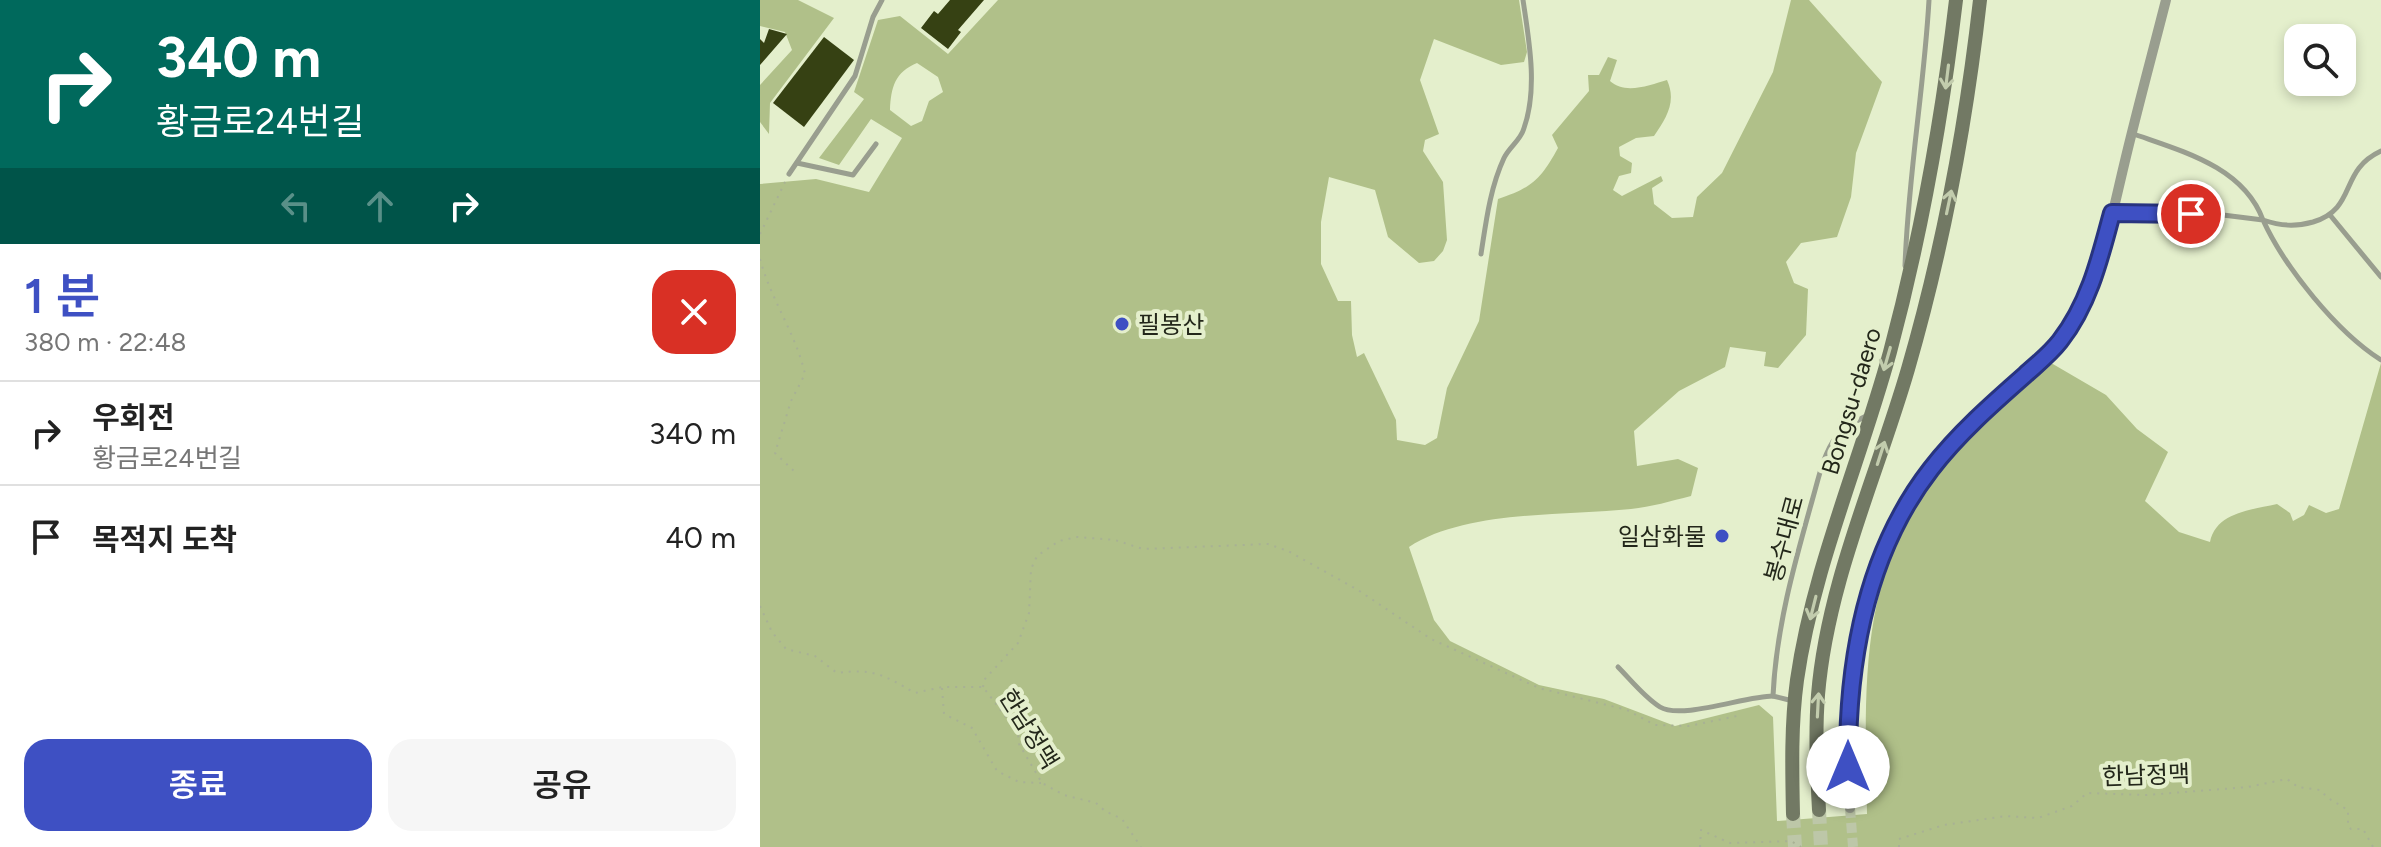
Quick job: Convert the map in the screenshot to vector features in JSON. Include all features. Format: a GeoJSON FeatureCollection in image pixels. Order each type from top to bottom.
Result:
{"type":"FeatureCollection","features":[{"type":"Feature","properties":{"kind":"main road","name":"Bongsu-daero"},"geometry":{"type":"LineString","coordinates":[[1793,814],[1795,702],[1821,574],[1904,295],[1945,96],[1956,0]]}},
{"type":"Feature","properties":{"kind":"main road","name":"Bongsu-daero"},"geometry":{"type":"LineString","coordinates":[[1819,810],[1815,746],[1825,647],[1837,596],[1908,369],[1937,259],[1959,157],[1980,0]]}},
{"type":"Feature","properties":{"kind":"street"},"geometry":{"type":"LineString","coordinates":[[1850,808],[1848,731],[1851,677],[1868,596],[1885,551],[1903,513],[1932,468],[1976,420],[2051,352],[2087,294],[2112,213],[2166,0]]}},
{"type":"Feature","properties":{"kind":"lane"},"geometry":{"type":"LineString","coordinates":[[789,174],[855,76],[873,17],[882,0]]}},
{"type":"Feature","properties":{"kind":"lane"},"geometry":{"type":"LineString","coordinates":[[1481,254],[1496,179],[1504,157],[1524,130],[1529,105],[1529,35],[1523,0]]}},
{"type":"Feature","properties":{"kind":"lane"},"geometry":{"type":"LineString","coordinates":[[1904,295],[1908,192],[1925,69],[1929,0]]}},
{"type":"Feature","properties":{"kind":"lane"},"geometry":{"type":"LineString","coordinates":[[2131,133],[2216,166],[2251,197],[2281,253],[2320,303],[2360,346],[2381,360]]}},
{"type":"Feature","properties":{"kind":"lane"},"geometry":{"type":"LineString","coordinates":[[797,163],[853,175],[876,144]]}},
{"type":"Feature","properties":{"kind":"lane"},"geometry":{"type":"LineString","coordinates":[[2112,213],[2215,214],[2291,226],[2330,215],[2341,202],[2358,166],[2381,151]]}},
{"type":"Feature","properties":{"kind":"lane"},"geometry":{"type":"LineString","coordinates":[[2330,215],[2381,277]]}},
{"type":"Feature","properties":{"kind":"lane","name":"봉수대로"},"geometry":{"type":"LineString","coordinates":[[1773,696],[1774,661],[1791,580],[1826,458],[1834,439],[1846,427],[1871,414]]}},
{"type":"Feature","properties":{"kind":"lane"},"geometry":{"type":"LineString","coordinates":[[1618,667],[1669,711],[1724,705],[1750,696],[1773,696],[1795,702]]}},
{"type":"Feature","properties":{"kind":"path"},"geometry":{"type":"LineString","coordinates":[[760,234],[789,174]]}},
{"type":"Feature","properties":{"kind":"path"},"geometry":{"type":"LineString","coordinates":[[760,259],[765,279],[800,348],[805,374],[791,401],[775,453],[795,472]]}},
{"type":"Feature","properties":{"kind":"path"},"geometry":{"type":"LineString","coordinates":[[983,687],[984,680],[1018,643],[1029,613],[1031,569],[1037,556],[1059,541],[1077,537],[1115,540],[1143,549],[1268,544],[1288,551],[1358,590],[1431,639],[1539,688],[1627,710],[1655,725],[1689,726],[1737,716]]}},
{"type":"Feature","properties":{"kind":"path","name":"한남정맥"},"geometry":{"type":"LineString","coordinates":[[760,606],[772,632],[786,649],[815,656],[837,673],[868,670],[882,674],[915,693],[942,687],[983,687],[1018,733],[1019,744],[1042,783],[1064,795],[1096,803],[1122,819],[1141,847]]}},
{"type":"Feature","properties":{"kind":"path"},"geometry":{"type":"LineString","coordinates":[[942,687],[944,714],[972,728],[997,771],[1019,782],[1042,783]]}},
{"type":"Feature","properties":{"kind":"path","name":"한남정맥"},"geometry":{"type":"LineString","coordinates":[[1899,847],[1899,839],[1944,825],[2006,816],[2038,818],[2072,806],[2087,793],[2147,795],[2248,787],[2287,779],[2298,787],[2320,790],[2348,810],[2348,826],[2363,829],[2373,847]]}},
{"type":"Feature","properties":{"kind":"path"},"geometry":{"type":"LineString","coordinates":[[1700,847],[1701,830],[1730,843],[1791,841],[1801,847]]}},
{"type":"Feature","properties":{"kind":"green space"},"geometry":{"type":"Polygon","coordinates":[[[760,0],[798,0],[834,18],[770,103],[769,134],[760,122],[760,85],[792,50],[785,32],[760,26],[760,0]]]}},
{"type":"Feature","properties":{"kind":"green space"},"geometry":{"type":"Polygon","coordinates":[[[998,0],[1519,0],[1527,52],[1524,62],[1501,65],[1434,39],[1420,80],[1439,134],[1425,140],[1423,151],[1443,182],[1447,240],[1434,261],[1419,263],[1388,237],[1375,190],[1329,177],[1321,222],[1321,264],[1338,301],[1351,301],[1352,335],[1357,357],[1364,353],[1396,420],[1397,440],[1425,445],[1437,438],[1447,388],[1479,321],[1498,199],[1527,186],[1546,168],[1558,148],[1552,135],[1589,91],[1588,75],[1599,75],[1608,57],[1617,60],[1610,81],[1616,85],[1638,88],[1667,80],[1671,96],[1666,116],[1654,136],[1636,138],[1619,147],[1620,156],[1632,163],[1631,173],[1619,176],[1613,190],[1622,196],[1661,176],[1663,181],[1652,188],[1654,204],[1672,218],[1693,217],[1697,197],[1722,173],[1773,72],[1791,0],[1809,0],[1882,82],[1856,153],[1851,197],[1837,237],[1801,243],[1786,262],[1794,283],[1808,289],[1806,335],[1778,368],[1764,366],[1766,352],[1730,347],[1725,367],[1679,391],[1634,431],[1637,466],[1678,459],[1698,468],[1691,496],[1631,509],[1516,517],[1458,526],[1409,547],[1434,620],[1450,641],[1539,685],[1604,699],[1675,726],[1759,705],[1773,717],[1777,821],[1867,814],[1866,724],[1871,637],[1879,594],[1892,553],[1910,513],[1936,474],[1975,429],[2046,360],[2106,395],[2137,429],[2168,452],[2145,501],[2179,532],[2210,542],[2219,524],[2246,511],[2277,504],[2290,513],[2293,521],[2304,515],[2309,505],[2326,513],[2339,509],[2381,363],[2381,847],[760,847],[760,184],[816,179],[869,192],[902,138],[871,119],[839,165],[819,158],[864,99],[854,92],[878,20],[900,16],[948,54],[998,0]],[[917,63],[904,71],[896,81],[890,110],[911,126],[922,121],[929,101],[943,92],[938,77],[917,63]]]}},
{"type":"Feature","properties":{"kind":"building"},"geometry":{"type":"Polygon","coordinates":[[[950,0],[984,0],[958,30],[961,32],[948,49],[921,28],[934,11],[938,14],[950,0]]]}},
{"type":"Feature","properties":{"kind":"building"},"geometry":{"type":"Polygon","coordinates":[[[769,29],[787,34],[760,65],[760,39],[764,43],[769,29]]]}},
{"type":"Feature","properties":{"kind":"building"},"geometry":{"type":"Polygon","coordinates":[[[824,37],[854,60],[804,127],[773,103],[824,37]]]}},
{"type":"Feature","properties":{"kind":"tunnel"},"geometry":{"type":"LineString","coordinates":[[1850,808],[1853,847]]}},
{"type":"Feature","properties":{"kind":"tunnel"},"geometry":{"type":"LineString","coordinates":[[1819,810],[1821,847]]}},
{"type":"Feature","properties":{"kind":"tunnel"},"geometry":{"type":"LineString","coordinates":[[1793,814],[1795,847]]}},
{"type":"Feature","properties":{"kind":"place","name":"필봉산"},"geometry":{"type":"Point","coordinates":[1122,324]}},
{"type":"Feature","properties":{"kind":"place","name":"일삼화물"},"geometry":{"type":"Point","coordinates":[1722,536]}},
{"type":"Feature","properties":{"kind":"route"},"geometry":{"type":"LineString","coordinates":[[1848,767],[1851,677],[1861,623],[1885,551],[1918,486],[1962,434],[2060,342],[2087,294],[2112,213],[2191,214]]}}]}
